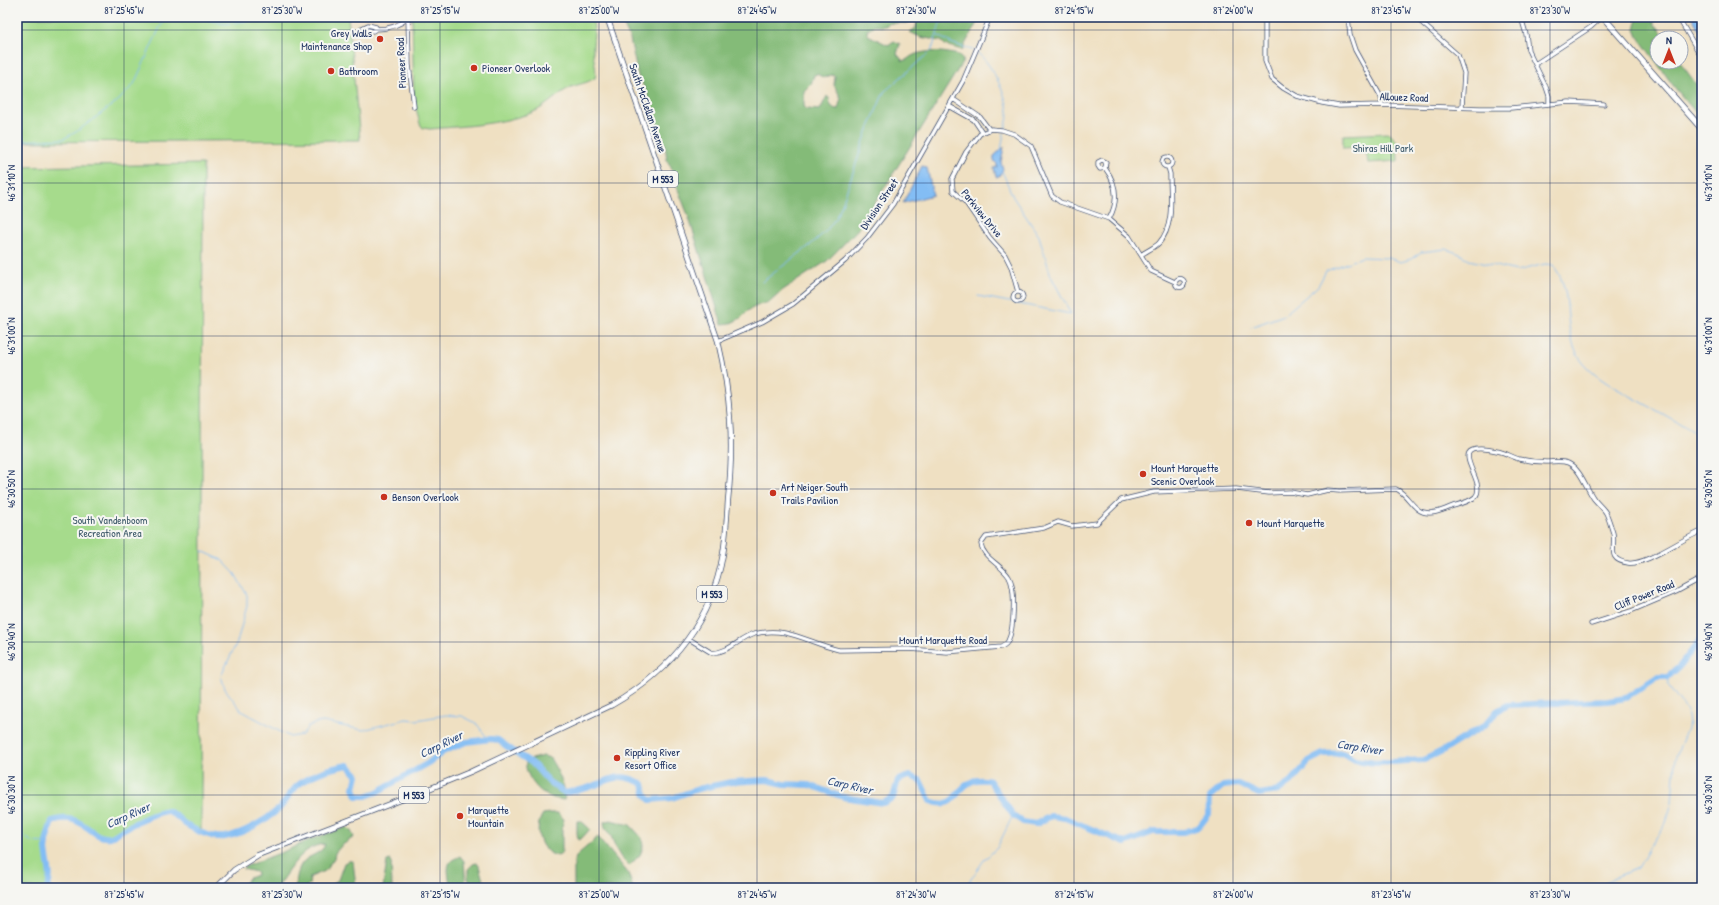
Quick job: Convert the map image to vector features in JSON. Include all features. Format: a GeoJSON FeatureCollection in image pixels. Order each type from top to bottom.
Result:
{"type":"FeatureCollection","features":[{"type":"Feature","properties":{"kind":"highway"},"geometry":{"type":"LineString","coordinates":[[1602,17],[1702,129]]}},
{"type":"Feature","properties":{"kind":"main road","name":"South McClellan Avenue"},"geometry":{"type":"LineString","coordinates":[[607,17],[718,341]]}},
{"type":"Feature","properties":{"kind":"main road","name":"M 553"},"geometry":{"type":"LineString","coordinates":[[216,888],[234,870],[258,854],[419,793],[519,749],[634,692],[660,671],[689,639],[702,617],[714,588],[723,554],[731,467],[732,428],[727,381],[718,341]]}},
{"type":"Feature","properties":{"kind":"street"},"geometry":{"type":"LineString","coordinates":[[376,29],[386,29],[396,26],[408,17]]}},
{"type":"Feature","properties":{"kind":"street","name":"Pioneer Road"},"geometry":{"type":"LineString","coordinates":[[408,17],[409,65],[414,107]]}},
{"type":"Feature","properties":{"kind":"street","name":"Division Street"},"geometry":{"type":"LineString","coordinates":[[718,341],[762,322],[793,304],[857,249],[877,226],[893,204],[966,75],[990,17]]}},
{"type":"Feature","properties":{"kind":"street","name":"Allouez Road"},"geometry":{"type":"LineString","coordinates":[[1265,17],[1264,61],[1272,79],[1283,88],[1297,96],[1340,106],[1382,105],[1424,108],[1511,108],[1569,102],[1604,104]]}},
{"type":"Feature","properties":{"kind":"street"},"geometry":{"type":"LineString","coordinates":[[1348,17],[1350,35],[1355,50],[1381,97],[1382,105]]}},
{"type":"Feature","properties":{"kind":"street"},"geometry":{"type":"LineString","coordinates":[[1415,17],[1458,55],[1464,73],[1462,107]]}},
{"type":"Feature","properties":{"kind":"street"},"geometry":{"type":"LineString","coordinates":[[1521,17],[1526,34],[1528,50],[1550,96],[1549,104]]}},
{"type":"Feature","properties":{"kind":"street"},"geometry":{"type":"LineString","coordinates":[[1536,64],[1591,27],[1602,17]]}},
{"type":"Feature","properties":{"kind":"street"},"geometry":{"type":"LineString","coordinates":[[1678,17],[1702,58]]}},
{"type":"Feature","properties":{"kind":"street"},"geometry":{"type":"LineString","coordinates":[[953,99],[980,117],[989,129],[1002,130],[1014,134],[1031,146],[1052,196],[1060,202],[1109,219],[1129,236],[1151,271],[1175,282]]}},
{"type":"Feature","properties":{"kind":"street"},"geometry":{"type":"LineString","coordinates":[[949,106],[974,120],[982,132]]}},
{"type":"Feature","properties":{"kind":"street","name":"Parkview Drive"},"geometry":{"type":"LineString","coordinates":[[989,129],[982,132],[966,152],[952,179],[953,191],[966,203],[990,238],[1005,255],[1011,267],[1018,292]]}},
{"type":"Feature","properties":{"kind":"street"},"geometry":{"type":"LineString","coordinates":[[1141,255],[1158,244],[1166,232],[1169,222],[1170,174],[1168,167]]}},
{"type":"Feature","properties":{"kind":"street"},"geometry":{"type":"LineString","coordinates":[[1105,168],[1111,176],[1115,188],[1114,209],[1109,219]]}},
{"type":"Feature","properties":{"kind":"street","name":"Mount Marquette Road"},"geometry":{"type":"LineString","coordinates":[[689,639],[712,653],[720,652],[736,645],[743,639],[762,633],[792,634],[839,650],[909,649],[947,652],[1001,647],[1006,644],[1010,633],[1012,588],[1009,577],[983,551],[981,544],[986,537],[1044,528],[1058,522],[1072,526],[1097,523],[1122,500],[1154,492],[1236,489],[1269,493],[1290,492],[1307,495],[1328,490],[1347,491],[1396,489],[1404,492],[1414,506],[1422,512],[1430,513],[1466,502],[1475,496],[1478,491],[1478,484],[1467,458],[1469,453],[1473,450],[1481,449],[1499,451],[1533,462],[1566,462],[1571,465],[1577,470],[1594,500],[1606,512],[1613,534],[1613,555],[1617,560],[1628,563],[1641,562],[1689,535],[1702,531]]}},
{"type":"Feature","properties":{"kind":"street","name":"Cliff Power Road"},"geometry":{"type":"LineString","coordinates":[[1591,624],[1631,611],[1676,592],[1702,578]]}},
{"type":"Feature","properties":{"kind":"green space"},"geometry":{"type":"Polygon","coordinates":[[[17,17],[348,17],[360,140],[17,142],[17,17]]]}},
{"type":"Feature","properties":{"kind":"green space"},"geometry":{"type":"Polygon","coordinates":[[[412,17],[591,17],[594,26],[593,53],[596,75],[595,78],[588,82],[569,88],[536,111],[519,117],[481,124],[430,129],[423,128],[420,124],[414,100],[412,17]]]}},
{"type":"Feature","properties":{"kind":"green space"},"geometry":{"type":"Polygon","coordinates":[[[620,17],[980,17],[962,50],[945,45],[941,41],[920,37],[910,32],[916,28],[917,19],[907,23],[890,23],[885,26],[873,26],[867,30],[868,35],[888,45],[894,41],[900,44],[897,54],[903,61],[919,53],[936,52],[959,55],[963,59],[962,63],[860,227],[827,261],[783,290],[770,302],[749,310],[741,318],[731,323],[722,324],[688,215],[675,182],[672,169],[667,160],[665,145],[653,115],[647,93],[638,76],[630,39],[620,17]],[[817,74],[814,75],[811,84],[804,91],[804,106],[806,109],[820,110],[827,96],[832,107],[838,109],[841,98],[834,85],[835,76],[831,75],[824,78],[817,74]]]}},
{"type":"Feature","properties":{"kind":"green space"},"geometry":{"type":"Polygon","coordinates":[[[1635,17],[1654,17],[1654,23],[1660,30],[1649,30],[1649,52],[1638,37],[1635,29],[1637,21],[1635,17]]]}},
{"type":"Feature","properties":{"kind":"green space"},"geometry":{"type":"Polygon","coordinates":[[[1662,70],[1686,70],[1702,92],[1702,120],[1662,70]]]}},
{"type":"Feature","properties":{"kind":"green space","name":"Shiras Hill Park"},"geometry":{"type":"Polygon","coordinates":[[[1389,133],[1397,141],[1398,161],[1368,163],[1367,155],[1358,147],[1343,148],[1343,135],[1389,133]]]}},
{"type":"Feature","properties":{"kind":"green space","name":"South Vandenboom Recreation Area"},"geometry":{"type":"Polygon","coordinates":[[[203,164],[201,831],[185,824],[169,811],[162,811],[126,827],[110,837],[99,836],[84,824],[71,819],[58,819],[52,821],[46,843],[50,878],[47,888],[17,888],[17,167],[203,164]]]}},
{"type":"Feature","properties":{"kind":"green space"},"geometry":{"type":"Polygon","coordinates":[[[543,756],[550,758],[558,773],[563,784],[565,795],[564,800],[556,799],[542,792],[529,776],[526,762],[543,756]]]}},
{"type":"Feature","properties":{"kind":"green space"},"geometry":{"type":"Polygon","coordinates":[[[558,813],[564,819],[562,827],[562,852],[558,856],[551,854],[546,850],[542,845],[538,833],[538,826],[543,814],[558,813]]]}},
{"type":"Feature","properties":{"kind":"green space"},"geometry":{"type":"Polygon","coordinates":[[[611,820],[630,825],[642,838],[643,847],[640,855],[629,866],[624,861],[611,836],[605,828],[604,822],[611,820]]]}},
{"type":"Feature","properties":{"kind":"green space"},"geometry":{"type":"Polygon","coordinates":[[[577,821],[581,821],[590,829],[582,838],[578,840],[577,833],[577,821]]]}},
{"type":"Feature","properties":{"kind":"green space"},"geometry":{"type":"Polygon","coordinates":[[[347,827],[354,837],[341,846],[335,853],[334,858],[325,871],[310,877],[309,885],[306,888],[295,888],[300,867],[304,861],[322,850],[325,844],[317,845],[303,854],[291,867],[276,888],[240,888],[249,878],[257,875],[256,872],[243,869],[244,867],[312,839],[347,827]]]}},
{"type":"Feature","properties":{"kind":"green space"},"geometry":{"type":"Polygon","coordinates":[[[598,837],[628,873],[633,888],[574,888],[574,862],[577,855],[598,837]]]}},
{"type":"Feature","properties":{"kind":"green space"},"geometry":{"type":"Polygon","coordinates":[[[460,856],[464,861],[466,888],[451,888],[448,867],[451,861],[460,856]]]}},
{"type":"Feature","properties":{"kind":"green space"},"geometry":{"type":"Polygon","coordinates":[[[391,860],[392,888],[383,888],[387,861],[391,860]]]}},
{"type":"Feature","properties":{"kind":"green space"},"geometry":{"type":"Polygon","coordinates":[[[353,861],[356,888],[327,888],[338,880],[344,863],[353,861]]]}},
{"type":"Feature","properties":{"kind":"green space"},"geometry":{"type":"Polygon","coordinates":[[[477,863],[485,888],[472,888],[468,878],[468,869],[473,864],[477,863]]]}},
{"type":"Feature","properties":{"kind":"water"},"geometry":{"type":"Polygon","coordinates":[[[1692,17],[1702,17],[1702,35],[1701,33],[1692,17]]]}},
{"type":"Feature","properties":{"kind":"water"},"geometry":{"type":"Polygon","coordinates":[[[1004,147],[1001,162],[1003,169],[999,176],[996,177],[994,168],[997,167],[997,164],[994,161],[994,156],[1004,147]]]}},
{"type":"Feature","properties":{"kind":"water"},"geometry":{"type":"Polygon","coordinates":[[[922,166],[927,168],[933,195],[903,203],[922,166]]]}},
{"type":"Feature","properties":{"kind":"waterway"},"geometry":{"type":"LineString","coordinates":[[17,141],[63,139],[76,132],[119,100],[134,84],[160,27],[164,22],[177,17]]}},
{"type":"Feature","properties":{"kind":"waterway"},"geometry":{"type":"LineString","coordinates":[[196,17],[225,24],[274,17]]}},
{"type":"Feature","properties":{"kind":"waterway"},"geometry":{"type":"LineString","coordinates":[[762,282],[809,246],[826,231],[835,219],[841,207],[867,132],[884,92],[932,50],[942,17]]}},
{"type":"Feature","properties":{"kind":"waterway"},"geometry":{"type":"LineString","coordinates":[[937,35],[951,43],[975,51]]}},
{"type":"Feature","properties":{"kind":"waterway"},"geometry":{"type":"LineString","coordinates":[[977,53],[992,70],[1005,97],[1008,113],[1005,130]]}},
{"type":"Feature","properties":{"kind":"waterway"},"geometry":{"type":"LineString","coordinates":[[1001,150],[1004,133]]}},
{"type":"Feature","properties":{"kind":"waterway"},"geometry":{"type":"LineString","coordinates":[[978,296],[1071,314],[1051,276],[1039,236],[1013,197],[1002,171]]}},
{"type":"Feature","properties":{"kind":"waterway"},"geometry":{"type":"LineString","coordinates":[[1251,327],[1284,315],[1318,286],[1326,271],[1362,257],[1388,258],[1401,262],[1411,259],[1421,252],[1446,249],[1460,254],[1469,260],[1517,271],[1545,264],[1553,265],[1563,283],[1570,330],[1576,353],[1584,364],[1601,379],[1614,387],[1693,431],[1701,432]]}},
{"type":"Feature","properties":{"kind":"waterway"},"geometry":{"type":"LineString","coordinates":[[202,551],[222,560],[235,574],[247,595],[247,606],[237,642],[221,676],[225,689],[242,711],[290,737],[302,735],[308,727],[316,723],[323,722],[363,730],[406,719],[416,720],[446,715],[462,716],[476,723],[488,739]]}},
{"type":"Feature","properties":{"kind":"waterway","name":"Carp River"},"geometry":{"type":"LineString","coordinates":[[47,888],[50,878],[46,843],[52,821],[71,819],[79,822],[97,835],[110,837],[147,817],[168,811],[185,824],[199,831],[215,837],[225,837],[246,830],[267,818],[279,809],[298,785],[310,777],[322,772],[348,765],[357,775],[354,788],[357,796],[366,796],[377,792],[428,763],[443,752],[466,742],[491,739],[498,740],[532,763],[549,782],[565,793],[584,789],[610,779],[621,777],[643,784],[645,794],[650,800],[672,798],[698,789],[731,782],[767,780],[784,784],[809,785],[843,797],[883,803],[893,798],[898,780],[909,776],[920,780],[930,801],[945,803],[954,798],[962,789],[973,781],[989,780],[1013,815],[1023,822],[1036,824],[1051,816],[1065,818],[1125,843],[1153,832],[1184,832],[1199,827],[1209,814],[1210,797],[1223,786],[1238,784],[1259,794],[1278,791],[1291,782],[1309,761],[1323,754],[1343,753],[1355,760],[1375,763],[1424,760],[1444,750],[1485,725],[1497,711],[1508,705],[1608,701],[1625,698],[1658,677],[1668,677],[1679,667],[1702,638]]}},
{"type":"Feature","properties":{"kind":"waterway"},"geometry":{"type":"LineString","coordinates":[[1599,888],[1615,877],[1638,868],[1651,845],[1665,825],[1672,803],[1675,759],[1689,723],[1687,711],[1668,685],[1668,677]]}},
{"type":"Feature","properties":{"kind":"waterway"},"geometry":{"type":"LineString","coordinates":[[965,888],[984,860],[997,848],[1013,815]]}},
{"type":"Feature","properties":{"kind":"waterway"},"geometry":{"type":"LineString","coordinates":[[17,831],[32,842],[46,843]]}},
{"type":"Feature","properties":{"kind":"place","name":"Grey Walls Maintenance Shop"},"geometry":{"type":"Point","coordinates":[380,39]}},
{"type":"Feature","properties":{"kind":"place","name":"Pioneer Overlook"},"geometry":{"type":"Point","coordinates":[474,68]}},
{"type":"Feature","properties":{"kind":"place","name":"Bathroom"},"geometry":{"type":"Point","coordinates":[331,71]}},
{"type":"Feature","properties":{"kind":"place","name":"Mount Marquette Scenic Overlook"},"geometry":{"type":"Point","coordinates":[1143,474]}},
{"type":"Feature","properties":{"kind":"place","name":"Art Neiger South Trails Pavilion"},"geometry":{"type":"Point","coordinates":[773,493]}},
{"type":"Feature","properties":{"kind":"place","name":"Benson Overlook"},"geometry":{"type":"Point","coordinates":[384,497]}},
{"type":"Feature","properties":{"kind":"place","name":"Mount Marquette"},"geometry":{"type":"Point","coordinates":[1249,523]}},
{"type":"Feature","properties":{"kind":"place","name":"Rippling River Resort Office"},"geometry":{"type":"Point","coordinates":[617,758]}},
{"type":"Feature","properties":{"kind":"place","name":"Marquette Mountain"},"geometry":{"type":"Point","coordinates":[460,816]}}]}
